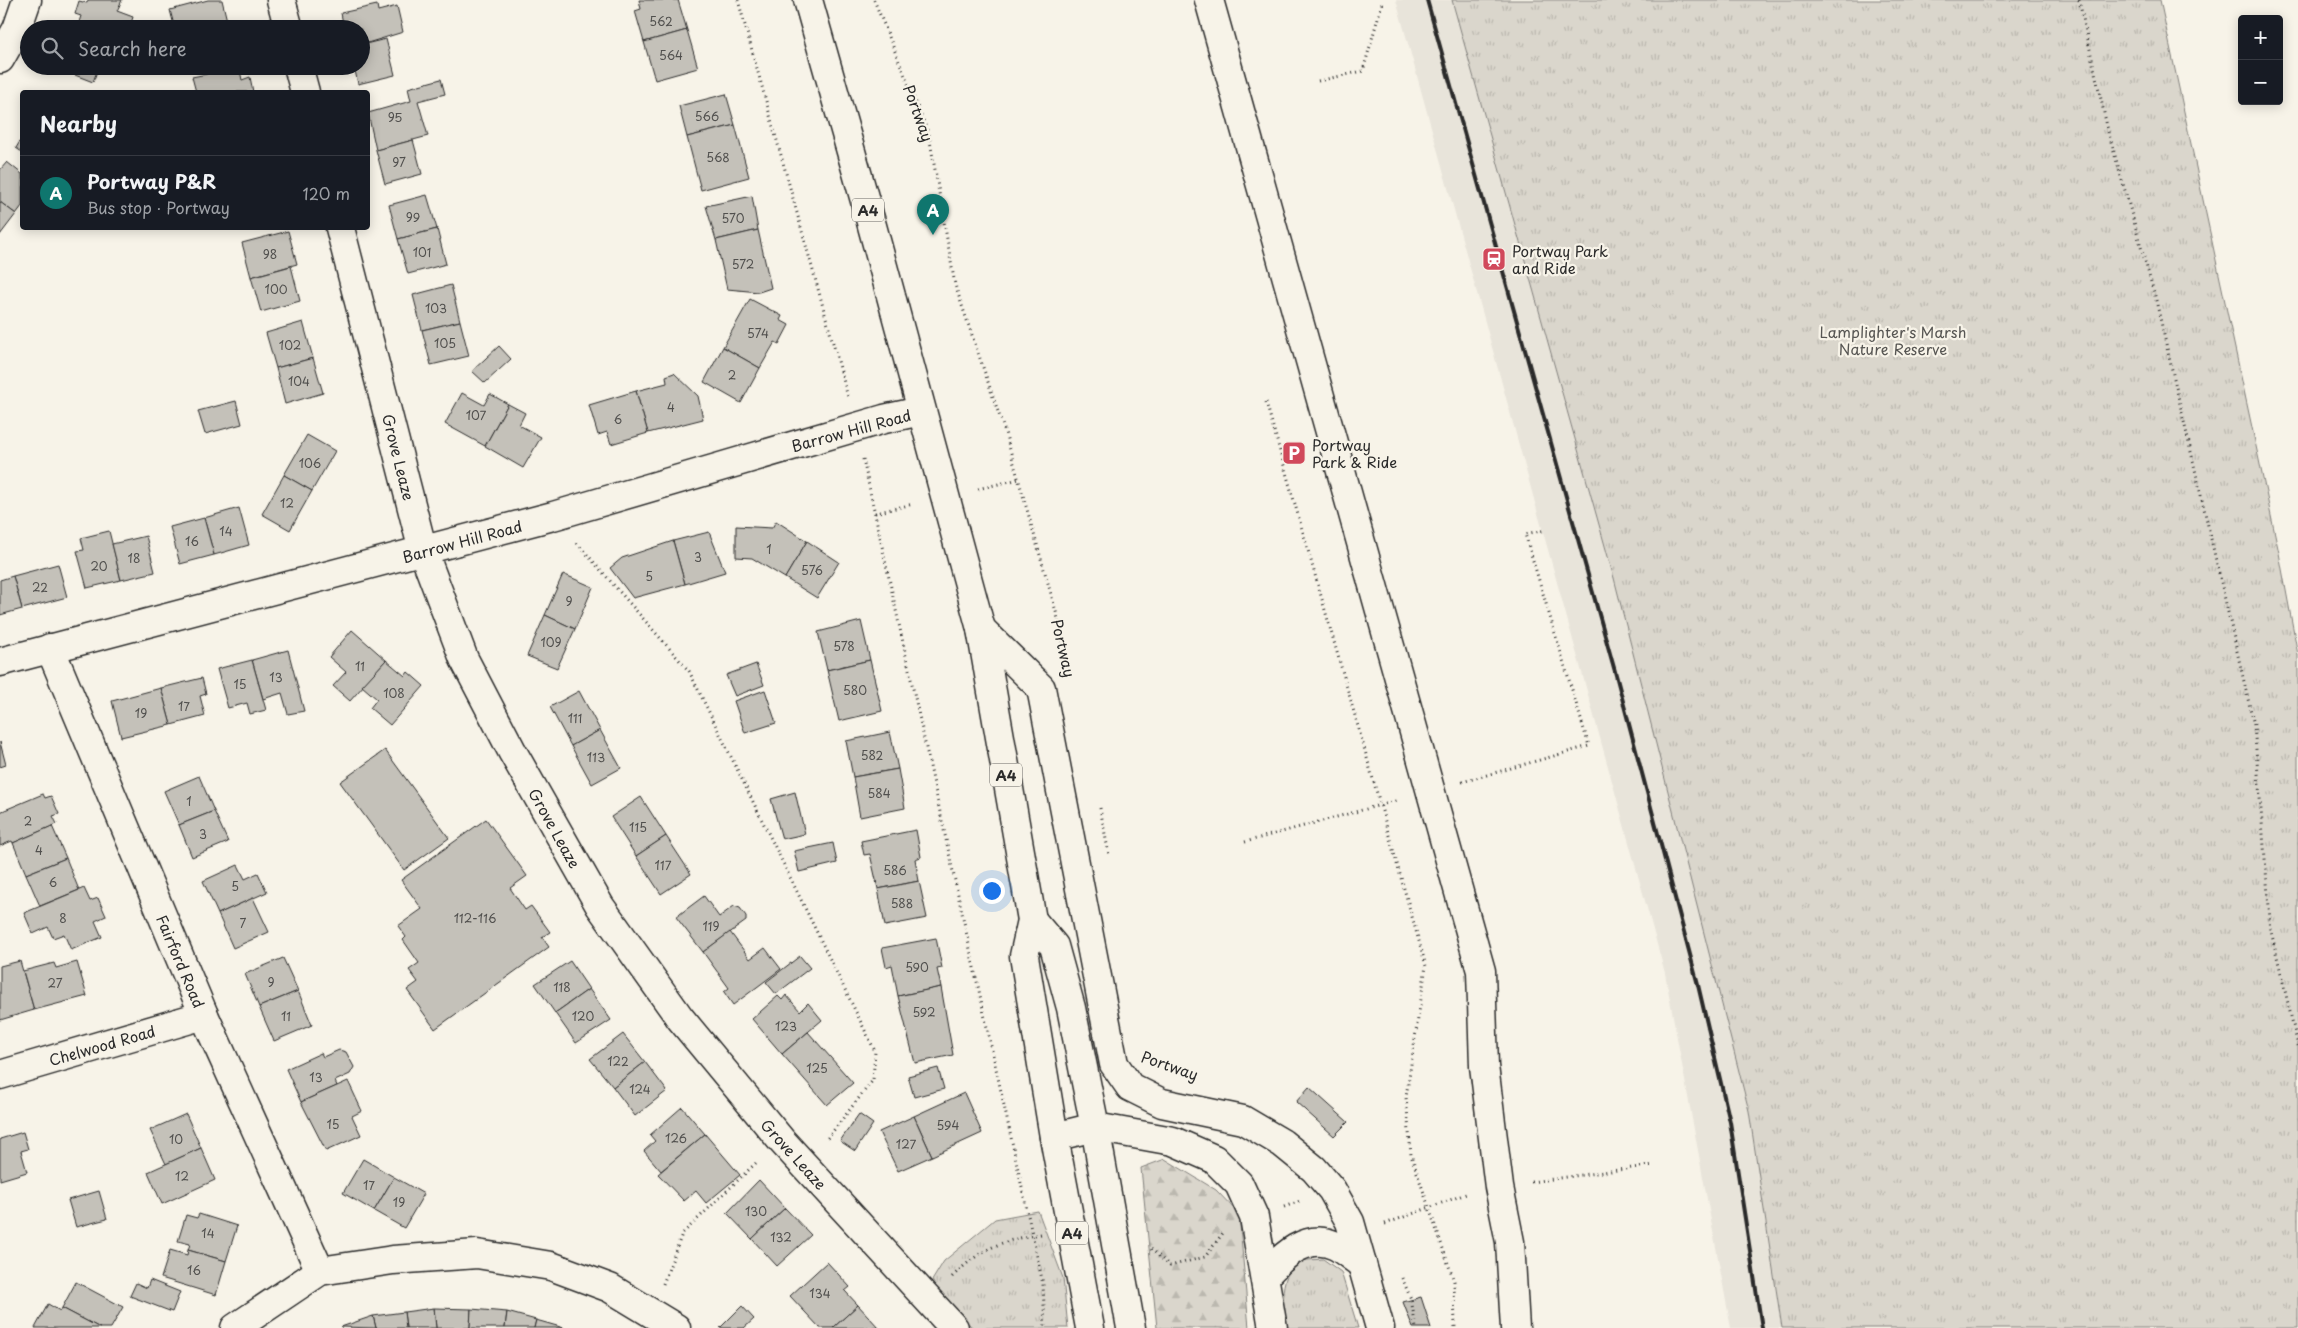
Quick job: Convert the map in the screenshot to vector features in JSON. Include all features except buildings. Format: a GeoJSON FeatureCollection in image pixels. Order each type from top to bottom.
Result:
{"type":"FeatureCollection","features":[{"type":"Feature","properties":{"kind":"main road"},"geometry":{"type":"LineString","coordinates":[[20,20],[27,0]]}},
{"type":"Feature","properties":{"kind":"main road"},"geometry":{"type":"LineString","coordinates":[[281,0],[286,20]]}},
{"type":"Feature","properties":{"kind":"main road","name":"A4"},"geometry":{"type":"LineString","coordinates":[[808,0],[869,213],[981,629],[1032,920],[1024,956],[1054,1137],[1090,1328]]}},
{"type":"Feature","properties":{"kind":"main road"},"geometry":{"type":"LineString","coordinates":[[1209,0],[1481,971],[1484,1066],[1499,1187],[1510,1242],[1515,1328]]}},
{"type":"Feature","properties":{"kind":"main road"},"geometry":{"type":"LineString","coordinates":[[0,59],[20,20]]}},
{"type":"Feature","properties":{"kind":"main road"},"geometry":{"type":"LineString","coordinates":[[300,75],[304,90]]}},
{"type":"Feature","properties":{"kind":"main road","name":"Grove Leaze"},"geometry":{"type":"LineString","coordinates":[[341,230],[423,551],[464,659],[512,750],[600,906],[680,1018],[780,1140],[954,1328]]}},
{"type":"Feature","properties":{"kind":"main road","name":"Barrow Hill Road"},"geometry":{"type":"LineString","coordinates":[[0,662],[553,516],[856,427],[921,411]]}},
{"type":"Feature","properties":{"kind":"main road"},"geometry":{"type":"LineString","coordinates":[[981,629],[1040,688],[1114,1064],[1130,1088],[1162,1103],[1243,1120],[1282,1143],[1314,1170],[1332,1190],[1350,1222],[1380,1328]]}},
{"type":"Feature","properties":{"kind":"main road","name":"Fairford Road"},"geometry":{"type":"LineString","coordinates":[[50,648],[204,1015],[320,1271]]}},
{"type":"Feature","properties":{"kind":"main road"},"geometry":{"type":"LineString","coordinates":[[1032,920],[1054,946],[1071,1008],[1096,1127],[1131,1328]]}},
{"type":"Feature","properties":{"kind":"main road","name":"Chelwood Road"},"geometry":{"type":"LineString","coordinates":[[0,1075],[204,1015]]}},
{"type":"Feature","properties":{"kind":"main road"},"geometry":{"type":"LineString","coordinates":[[1054,1137],[1096,1127],[1173,1141],[1214,1159],[1239,1184],[1254,1218],[1273,1328]]}},
{"type":"Feature","properties":{"kind":"main road"},"geometry":{"type":"LineString","coordinates":[[1265,1276],[1285,1254],[1310,1242],[1334,1245],[1362,1264]]}},
{"type":"Feature","properties":{"kind":"main road"},"geometry":{"type":"LineString","coordinates":[[235,1328],[320,1271],[393,1260],[477,1254],[551,1266],[610,1288],[676,1328]]}},
{"type":"Feature","properties":{"kind":"path"},"geometry":{"type":"LineString","coordinates":[[738,0],[856,427],[1043,1284],[1045,1328]]}},
{"type":"Feature","properties":{"kind":"path","name":"Portway"},"geometry":{"type":"LineString","coordinates":[[874,0],[929,135],[955,285],[1005,432],[1057,614],[1070,673]]}},
{"type":"Feature","properties":{"kind":"path"},"geometry":{"type":"LineString","coordinates":[[1318,81],[1363,71],[1383,0]]}},
{"type":"Feature","properties":{"kind":"path"},"geometry":{"type":"LineString","coordinates":[[2079,0],[2108,130],[2155,296],[2254,725],[2270,931],[2298,1046]]}},
{"type":"Feature","properties":{"kind":"path"},"geometry":{"type":"LineString","coordinates":[[1266,402],[1426,966],[1406,1097],[1411,1154],[1454,1281],[1455,1328]]}},
{"type":"Feature","properties":{"kind":"path"},"geometry":{"type":"LineString","coordinates":[[553,516],[689,671],[875,1051],[872,1080],[805,1167]]}},
{"type":"Feature","properties":{"kind":"path"},"geometry":{"type":"LineString","coordinates":[[1245,842],[1589,746],[1525,534],[1546,530]]}},
{"type":"Feature","properties":{"kind":"path"},"geometry":{"type":"LineString","coordinates":[[1098,798],[1111,865]]}},
{"type":"Feature","properties":{"kind":"path","name":"Portway"},"geometry":{"type":"LineString","coordinates":[[1153,1061],[1204,1077]]}},
{"type":"Feature","properties":{"kind":"path"},"geometry":{"type":"LineString","coordinates":[[652,1312],[682,1234],[780,1140]]}},
{"type":"Feature","properties":{"kind":"path"},"geometry":{"type":"LineString","coordinates":[[1380,1226],[1481,1188],[1654,1165]]}},
{"type":"Feature","properties":{"kind":"path"},"geometry":{"type":"LineString","coordinates":[[929,1301],[971,1259],[998,1243],[1032,1236]]}},
{"type":"Feature","properties":{"kind":"shaded area"},"geometry":{"type":"Polygon","coordinates":[[[1396,0],[1452,0],[1614,578],[1749,1111],[1782,1328],[1731,1328],[1665,973],[1396,0]]]}},
{"type":"Feature","properties":{"kind":"green space","name":"Lamplighter's Marsh Nature Reserve"},"geometry":{"type":"Polygon","coordinates":[[[1452,0],[2160,0],[2279,553],[2298,655],[2298,1328],[1782,1328],[1749,1111],[1614,578],[1452,0]]]}},
{"type":"Feature","properties":{"kind":"green space"},"geometry":{"type":"Polygon","coordinates":[[[1165,1159],[1216,1190],[1239,1214],[1249,1328],[1157,1328],[1141,1168],[1165,1159]]]}},
{"type":"Feature","properties":{"kind":"green space"},"geometry":{"type":"Polygon","coordinates":[[[1038,1211],[1063,1278],[1068,1328],[973,1328],[930,1284],[944,1261],[995,1219],[1038,1211]]]}},
{"type":"Feature","properties":{"kind":"green space"},"geometry":{"type":"Polygon","coordinates":[[[1323,1259],[1341,1272],[1358,1328],[1286,1328],[1283,1310],[1283,1290],[1289,1272],[1303,1261],[1323,1259]]]}},
{"type":"Feature","properties":{"kind":"railway"},"geometry":{"type":"LineString","coordinates":[[1427,0],[1616,675],[1698,985],[1730,1122],[1762,1328]]}},
{"type":"Feature","properties":{"kind":"place","name":"Portway P&R"},"geometry":{"type":"Point","coordinates":[933,235]}},
{"type":"Feature","properties":{"kind":"place","name":"Portway Park and Ride"},"geometry":{"type":"Point","coordinates":[1494,259]}},
{"type":"Feature","properties":{"kind":"place","name":"Portway Park & Ride"},"geometry":{"type":"Point","coordinates":[1294,453]}}]}
